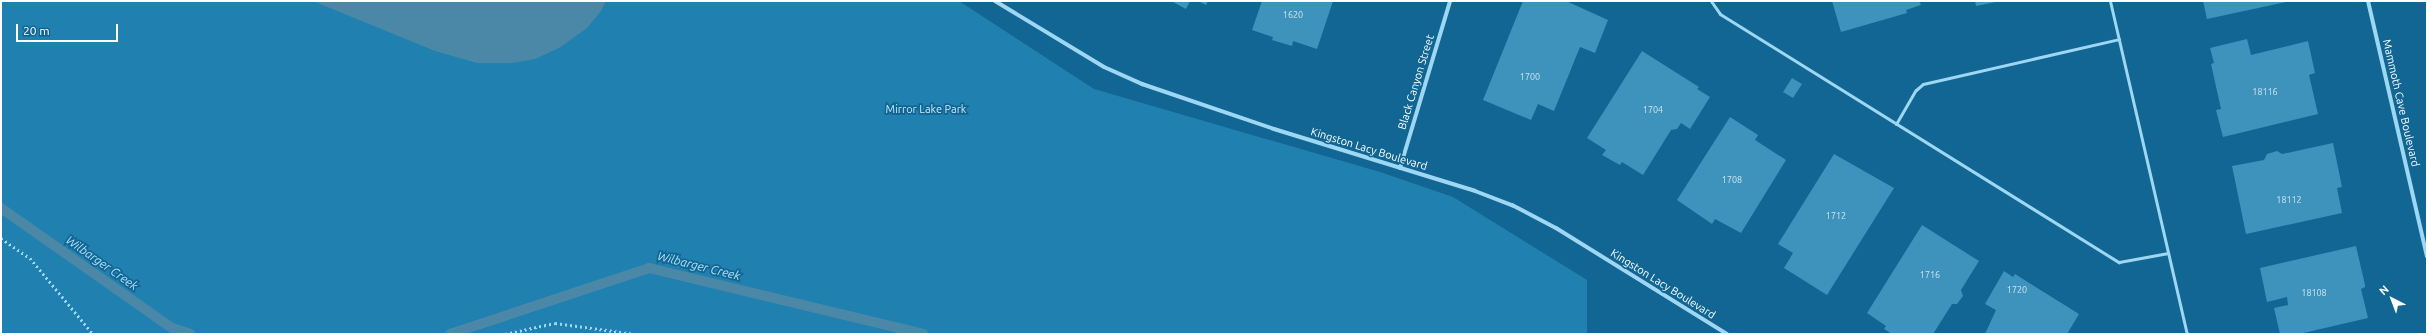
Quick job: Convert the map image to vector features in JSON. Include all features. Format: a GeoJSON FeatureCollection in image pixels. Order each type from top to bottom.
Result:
{"type":"FeatureCollection","features":[{"type":"Feature","properties":{"kind":"street","name":"Kingston Lacy Boulevard"},"geometry":{"type":"LineString","coordinates":[[995,1],[1104,67],[1142,84],[1274,129],[1512,205],[1556,228],[1727,334]]}},
{"type":"Feature","properties":{"kind":"street","name":"Black Canyon Street"},"geometry":{"type":"LineString","coordinates":[[1400,168],[1450,1]]}},
{"type":"Feature","properties":{"kind":"street","name":"Mammoth Cave Boulevard"},"geometry":{"type":"LineString","coordinates":[[2368,1],[2427,256]]}},
{"type":"Feature","properties":{"kind":"lane"},"geometry":{"type":"LineString","coordinates":[[1711,1],[1720,14],[2119,262],[2168,253]]}},
{"type":"Feature","properties":{"kind":"lane"},"geometry":{"type":"LineString","coordinates":[[2110,1],[2187,334]]}},
{"type":"Feature","properties":{"kind":"lane"},"geometry":{"type":"LineString","coordinates":[[1896,124],[1916,90],[1923,84],[2119,39]]}},
{"type":"Feature","properties":{"kind":"path"},"geometry":{"type":"LineString","coordinates":[[1,238],[30,258],[93,334]]}},
{"type":"Feature","properties":{"kind":"path"},"geometry":{"type":"LineString","coordinates":[[505,334],[555,323],[635,334]]}},
{"type":"Feature","properties":{"kind":"green space","name":"Mirror Lake Park"},"geometry":{"type":"Polygon","coordinates":[[[1,1],[959,1],[1094,89],[1380,172],[1453,197],[1587,280],[1587,334],[1,334],[1,1]]]}},
{"type":"Feature","properties":{"kind":"shaded area"},"geometry":{"type":"Polygon","coordinates":[[[313,1],[606,1],[601,11],[587,28],[559,48],[535,59],[512,63],[477,63],[435,51],[313,1]]]}},
{"type":"Feature","properties":{"kind":"building"},"geometry":{"type":"Polygon","coordinates":[[[1171,1],[1190,1],[1186,9],[1171,1]]]}},
{"type":"Feature","properties":{"kind":"building"},"geometry":{"type":"Polygon","coordinates":[[[1198,1],[1208,1],[1206,5],[1198,1]]]}},
{"type":"Feature","properties":{"kind":"building"},"geometry":{"type":"Polygon","coordinates":[[[1262,1],[1333,1],[1317,49],[1293,41],[1292,46],[1272,40],[1273,37],[1252,30],[1262,1]]]}},
{"type":"Feature","properties":{"kind":"building"},"geometry":{"type":"Polygon","coordinates":[[[1523,1],[1566,1],[1608,20],[1595,53],[1580,47],[1554,111],[1538,104],[1531,120],[1483,100],[1523,1]]]}},
{"type":"Feature","properties":{"kind":"building"},"geometry":{"type":"Polygon","coordinates":[[[1832,1],[1919,1],[1921,5],[1906,10],[1907,13],[1841,32],[1832,1]]]}},
{"type":"Feature","properties":{"kind":"building"},"geometry":{"type":"Polygon","coordinates":[[[1975,1],[1996,1],[1996,2],[1976,6],[1975,1]]]}},
{"type":"Feature","properties":{"kind":"building"},"geometry":{"type":"Polygon","coordinates":[[[2203,1],[2286,1],[2286,2],[2207,19],[2203,1]]]}},
{"type":"Feature","properties":{"kind":"building"},"geometry":{"type":"Polygon","coordinates":[[[2247,39],[2251,55],[2308,41],[2315,73],[2309,75],[2318,114],[2223,137],[2216,110],[2221,109],[2211,64],[2214,63],[2210,48],[2247,39]]]}},
{"type":"Feature","properties":{"kind":"building"},"geometry":{"type":"Polygon","coordinates":[[[1642,51],[1699,87],[1697,89],[1710,97],[1690,129],[1681,123],[1677,129],[1671,130],[1643,175],[1622,162],[1620,165],[1602,155],[1606,150],[1587,138],[1642,51]]]}},
{"type":"Feature","properties":{"kind":"building"},"geometry":{"type":"Polygon","coordinates":[[[1792,78],[1802,84],[1793,98],[1783,92],[1792,78]]]}},
{"type":"Feature","properties":{"kind":"building"},"geometry":{"type":"Polygon","coordinates":[[[1730,117],[1758,135],[1755,140],[1786,160],[1741,233],[1715,219],[1712,224],[1677,200],[1730,117]]]}},
{"type":"Feature","properties":{"kind":"building"},"geometry":{"type":"Polygon","coordinates":[[[2333,143],[2342,187],[2337,188],[2342,213],[2246,234],[2232,166],[2264,160],[2267,154],[2277,151],[2282,154],[2333,143]]]}},
{"type":"Feature","properties":{"kind":"building"},"geometry":{"type":"Polygon","coordinates":[[[1834,154],[1894,188],[1827,295],[1784,268],[1793,253],[1778,244],[1834,154]]]}},
{"type":"Feature","properties":{"kind":"building"},"geometry":{"type":"Polygon","coordinates":[[[1922,225],[1979,261],[1961,290],[1963,296],[1957,304],[1952,304],[1933,334],[1892,334],[1884,329],[1886,326],[1867,313],[1922,225]]]}},
{"type":"Feature","properties":{"kind":"building"},"geometry":{"type":"Polygon","coordinates":[[[2356,246],[2365,285],[2365,287],[2361,289],[2368,318],[2299,334],[2280,334],[2274,308],[2288,305],[2287,297],[2267,302],[2260,268],[2356,246]]]}},
{"type":"Feature","properties":{"kind":"building"},"geometry":{"type":"Polygon","coordinates":[[[2004,271],[2013,277],[2015,274],[2079,314],[2067,334],[1985,334],[1996,310],[1985,304],[2004,271]]]}},
{"type":"Feature","properties":{"kind":"waterway","name":"Wilbarger Creek"},"geometry":{"type":"LineString","coordinates":[[1,208],[172,328],[190,334]]}},
{"type":"Feature","properties":{"kind":"waterway","name":"Wilbarger Creek"},"geometry":{"type":"LineString","coordinates":[[450,334],[649,268],[923,334]]}}]}
